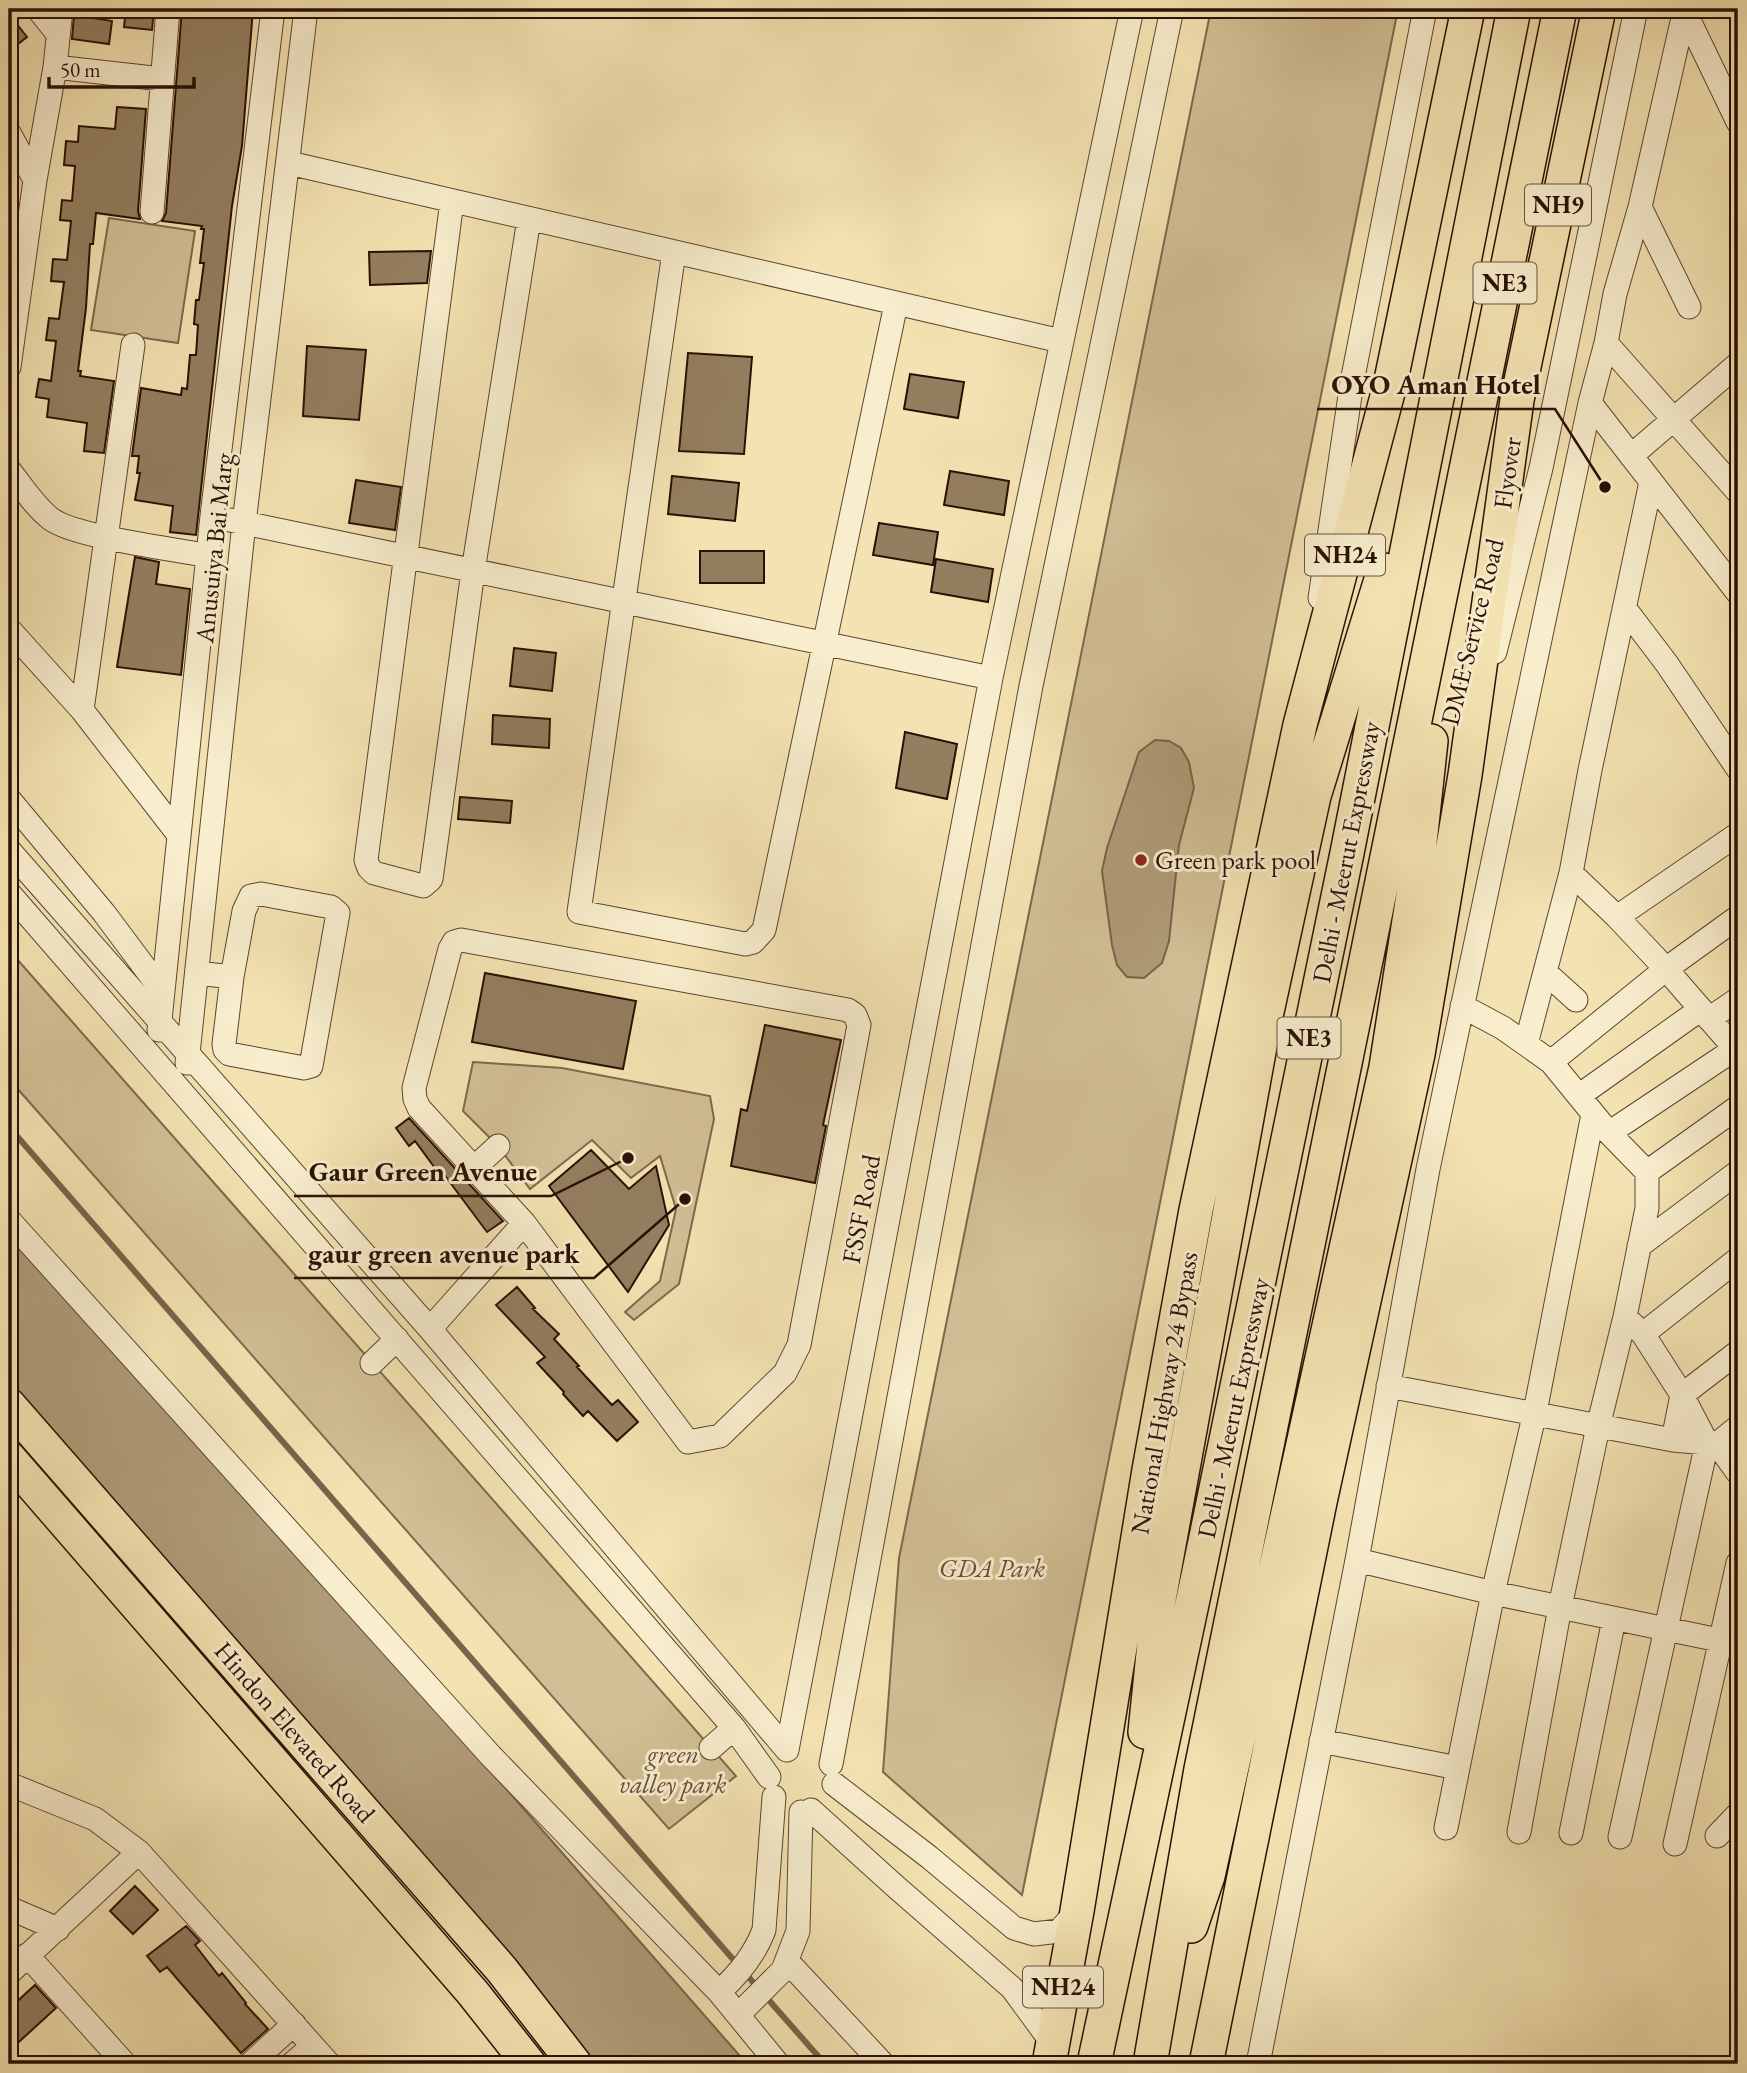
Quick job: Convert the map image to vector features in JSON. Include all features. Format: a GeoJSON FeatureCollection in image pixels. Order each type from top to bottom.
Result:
{"type":"FeatureCollection","features":[{"type":"Feature","properties":{"kind":"highway","name":"NH24"},"geometry":{"type":"LineString","coordinates":[[1300,725],[1390,385],[1468,9]]}},
{"type":"Feature","properties":{"kind":"highway","name":"Delhi - Meerut Expressway"},"geometry":{"type":"LineString","coordinates":[[1094,2064],[1347,853],[1514,9]]}},
{"type":"Feature","properties":{"kind":"highway","name":"Delhi - Meerut Expressway"},"geometry":{"type":"LineString","coordinates":[[1150,2064],[1204,1756],[1560,9]]}},
{"type":"Feature","properties":{"kind":"highway","name":"Flyover"},"geometry":{"type":"LineString","coordinates":[[1357,1262],[1418,1054],[1465,775],[1517,400],[1599,9]]}},
{"type":"Feature","properties":{"kind":"highway"},"geometry":{"type":"LineString","coordinates":[[1129,1893],[1158,1605],[1263,1030],[1314,796],[1436,400]]}},
{"type":"Feature","properties":{"kind":"highway"},"geometry":{"type":"LineString","coordinates":[[1206,2064],[1320,1502],[1418,870],[1449,558]]}},
{"type":"Feature","properties":{"kind":"highway","name":"National Highway 24 Bypass"},"geometry":{"type":"LineString","coordinates":[[1051,2054],[1149,1470],[1191,1239],[1300,725]]}},
{"type":"Feature","properties":{"kind":"highway"},"geometry":{"type":"LineString","coordinates":[[1191,1239],[1223,1248]]}},
{"type":"Feature","properties":{"kind":"highway"},"geometry":{"type":"LineString","coordinates":[[1159,2020],[1208,1876],[1357,1262]]}},
{"type":"Feature","properties":{"kind":"highway","name":"Hindon Elevated Road"},"geometry":{"type":"LineString","coordinates":[[9,1405],[467,1929],[575,2064]]}},
{"type":"Feature","properties":{"kind":"highway","name":"Hindon Elevated Road"},"geometry":{"type":"LineString","coordinates":[[9,1458],[473,1993],[528,2064]]}},
{"type":"Feature","properties":{"kind":"street"},"geometry":{"type":"LineString","coordinates":[[38,9],[58,34]]}},
{"type":"Feature","properties":{"kind":"street"},"geometry":{"type":"LineString","coordinates":[[9,367],[35,180],[55,67],[61,9]]}},
{"type":"Feature","properties":{"kind":"street"},"geometry":{"type":"LineString","coordinates":[[152,212],[168,9]]}},
{"type":"Feature","properties":{"kind":"street","name":"Anusuiya Bai Marg"},"geometry":{"type":"LineString","coordinates":[[155,1061],[212,516],[273,9]]}},
{"type":"Feature","properties":{"kind":"street","name":"Anusuiya Bai Marg"},"geometry":{"type":"LineString","coordinates":[[184,1094],[244,523],[306,9]]}},
{"type":"Feature","properties":{"kind":"street","name":"FSSF Road"},"geometry":{"type":"LineString","coordinates":[[787,1750],[991,678],[1132,9]]}},
{"type":"Feature","properties":{"kind":"street"},"geometry":{"type":"LineString","coordinates":[[9,893],[734,1728],[772,1787],[791,1810],[806,1811],[821,1806],[828,1798],[1029,699],[1172,9]]}},
{"type":"Feature","properties":{"kind":"street"},"geometry":{"type":"LineString","coordinates":[[1300,725],[1352,382],[1425,9]]}},
{"type":"Feature","properties":{"kind":"street","name":"DME Service Road"},"geometry":{"type":"LineString","coordinates":[[1465,775],[1541,468],[1636,9]]}},
{"type":"Feature","properties":{"kind":"street"},"geometry":{"type":"LineString","coordinates":[[1684,9],[1738,122]]}},
{"type":"Feature","properties":{"kind":"street"},"geometry":{"type":"LineString","coordinates":[[1258,2064],[1356,1560],[1428,1169],[1590,403],[1606,343],[1615,294],[1640,207],[1684,9]]}},
{"type":"Feature","properties":{"kind":"street"},"geometry":{"type":"LineString","coordinates":[[55,67],[162,79]]}},
{"type":"Feature","properties":{"kind":"street"},"geometry":{"type":"LineString","coordinates":[[11,139],[35,180]]}},
{"type":"Feature","properties":{"kind":"street"},"geometry":{"type":"LineString","coordinates":[[289,163],[1061,341]]}},
{"type":"Feature","properties":{"kind":"street"},"geometry":{"type":"LineString","coordinates":[[452,201],[366,860],[374,873],[423,886],[431,879],[473,571],[528,219]]}},
{"type":"Feature","properties":{"kind":"street"},"geometry":{"type":"LineString","coordinates":[[1640,207],[1689,307]]}},
{"type":"Feature","properties":{"kind":"street"},"geometry":{"type":"LineString","coordinates":[[674,253],[579,912],[745,944],[753,942],[764,930],[896,304]]}},
{"type":"Feature","properties":{"kind":"street"},"geometry":{"type":"LineString","coordinates":[[1606,343],[1738,492]]}},
{"type":"Feature","properties":{"kind":"street"},"geometry":{"type":"LineString","coordinates":[[82,710],[133,345]]}},
{"type":"Feature","properties":{"kind":"street"},"geometry":{"type":"LineString","coordinates":[[1631,456],[1738,364]]}},
{"type":"Feature","properties":{"kind":"street"},"geometry":{"type":"LineString","coordinates":[[1590,403],[1738,593]]}},
{"type":"Feature","properties":{"kind":"street"},"geometry":{"type":"LineString","coordinates":[[9,470],[49,518],[68,527],[106,537],[209,556]]}},
{"type":"Feature","properties":{"kind":"street"},"geometry":{"type":"LineString","coordinates":[[1527,1044],[1571,873],[1651,482]]}},
{"type":"Feature","properties":{"kind":"street"},"geometry":{"type":"LineString","coordinates":[[212,516],[991,678]]}},
{"type":"Feature","properties":{"kind":"street"},"geometry":{"type":"LineString","coordinates":[[1626,610],[1667,664],[1738,769]]}},
{"type":"Feature","properties":{"kind":"street"},"geometry":{"type":"LineString","coordinates":[[9,629],[82,710],[179,835]]}},
{"type":"Feature","properties":{"kind":"street"},"geometry":{"type":"LineString","coordinates":[[9,799],[104,913],[163,992]]}},
{"type":"Feature","properties":{"kind":"street"},"geometry":{"type":"LineString","coordinates":[[1617,917],[1738,834]]}},
{"type":"Feature","properties":{"kind":"street"},"geometry":{"type":"LineString","coordinates":[[9,850],[430,1329],[787,1750]]}},
{"type":"Feature","properties":{"kind":"street"},"geometry":{"type":"LineString","coordinates":[[1571,873],[1666,969],[1736,1051],[1609,1133]]}},
{"type":"Feature","properties":{"kind":"street"},"geometry":{"type":"LineString","coordinates":[[261,894],[331,907],[338,913],[311,1066],[304,1068],[229,1054],[225,1050],[232,977],[244,911],[251,896],[261,894]]}},
{"type":"Feature","properties":{"kind":"street"},"geometry":{"type":"LineString","coordinates":[[1551,1062],[1666,969],[1738,917]]}},
{"type":"Feature","properties":{"kind":"street"},"geometry":{"type":"LineString","coordinates":[[467,941],[657,975],[848,1010],[855,1015],[859,1025],[799,1345],[785,1373],[720,1436],[688,1442],[524,1223],[419,1108],[415,1098],[418,1075],[454,942],[467,941]]}},
{"type":"Feature","properties":{"kind":"street"},"geometry":{"type":"LineString","coordinates":[[1545,972],[1576,1000]]}},
{"type":"Feature","properties":{"kind":"street"},"geometry":{"type":"LineString","coordinates":[[197,973],[232,977]]}},
{"type":"Feature","properties":{"kind":"street"},"geometry":{"type":"LineString","coordinates":[[1580,1095],[1705,1014],[1738,999]]}},
{"type":"Feature","properties":{"kind":"street"},"geometry":{"type":"LineString","coordinates":[[1462,1006],[1527,1044],[1551,1062],[1609,1133],[1647,1172],[1647,1209],[1560,1607],[1519,1832]]}},
{"type":"Feature","properties":{"kind":"street"},"geometry":{"type":"LineString","coordinates":[[1647,1172],[1738,1107]]}},
{"type":"Feature","properties":{"kind":"street"},"geometry":{"type":"LineString","coordinates":[[1446,1828],[1493,1592],[1535,1412],[1593,1114]]}},
{"type":"Feature","properties":{"kind":"street"},"geometry":{"type":"LineString","coordinates":[[474,1168],[498,1146]]}},
{"type":"Feature","properties":{"kind":"street"},"geometry":{"type":"LineString","coordinates":[[1639,1246],[1738,1172]]}},
{"type":"Feature","properties":{"kind":"street"},"geometry":{"type":"LineString","coordinates":[[9,1220],[491,1756],[745,2008],[778,2064]]}},
{"type":"Feature","properties":{"kind":"street"},"geometry":{"type":"LineString","coordinates":[[430,1329],[524,1223]]}},
{"type":"Feature","properties":{"kind":"street"},"geometry":{"type":"LineString","coordinates":[[1643,1334],[1738,1259]]}},
{"type":"Feature","properties":{"kind":"street"},"geometry":{"type":"LineString","coordinates":[[1625,1317],[1643,1334],[1712,1443],[1738,1473]]}},
{"type":"Feature","properties":{"kind":"street"},"geometry":{"type":"LineString","coordinates":[[372,1363],[397,1339]]}},
{"type":"Feature","properties":{"kind":"street"},"geometry":{"type":"LineString","coordinates":[[1673,1440],[1682,1395],[1738,1352]]}},
{"type":"Feature","properties":{"kind":"street"},"geometry":{"type":"LineString","coordinates":[[1388,1386],[1673,1440],[1712,1443],[1738,1427]]}},
{"type":"Feature","properties":{"kind":"street"},"geometry":{"type":"LineString","coordinates":[[1620,1838],[1665,1629],[1712,1443]]}},
{"type":"Feature","properties":{"kind":"street"},"geometry":{"type":"LineString","coordinates":[[1356,1560],[1614,1619],[1730,1642]]}},
{"type":"Feature","properties":{"kind":"street"},"geometry":{"type":"LineString","coordinates":[[1675,1844],[1730,1642],[1738,1563]]}},
{"type":"Feature","properties":{"kind":"street"},"geometry":{"type":"LineString","coordinates":[[1571,1833],[1614,1619]]}},
{"type":"Feature","properties":{"kind":"street"},"geometry":{"type":"LineString","coordinates":[[711,1748],[734,1728]]}},
{"type":"Feature","properties":{"kind":"street"},"geometry":{"type":"LineString","coordinates":[[1321,1741],[1458,1768]]}},
{"type":"Feature","properties":{"kind":"street"},"geometry":{"type":"LineString","coordinates":[[725,1987],[758,1945],[764,1930],[772,1766],[778,1756],[787,1750],[808,1746],[818,1750],[832,1774],[1014,1928],[1034,1934],[1059,1931],[1077,1911]]}},
{"type":"Feature","properties":{"kind":"street"},"geometry":{"type":"LineString","coordinates":[[9,1784],[95,1819],[139,1852],[329,2064]]}},
{"type":"Feature","properties":{"kind":"street"},"geometry":{"type":"LineString","coordinates":[[745,2008],[785,1966],[797,1931],[806,1811]]}},
{"type":"Feature","properties":{"kind":"street"},"geometry":{"type":"LineString","coordinates":[[806,1811],[1012,1988],[1051,2054]]}},
{"type":"Feature","properties":{"kind":"street"},"geometry":{"type":"LineString","coordinates":[[1717,1836],[1738,1814]]}},
{"type":"Feature","properties":{"kind":"street"},"geometry":{"type":"LineString","coordinates":[[9,1973],[139,1852]]}},
{"type":"Feature","properties":{"kind":"street"},"geometry":{"type":"LineString","coordinates":[[9,1908],[58,1929]]}},
{"type":"Feature","properties":{"kind":"street"},"geometry":{"type":"LineString","coordinates":[[27,1955],[125,2064]]}},
{"type":"Feature","properties":{"kind":"street"},"geometry":{"type":"LineString","coordinates":[[785,1966],[883,2064]]}},
{"type":"Feature","properties":{"kind":"street"},"geometry":{"type":"LineString","coordinates":[[250,2064],[295,2024]]}},
{"type":"Feature","properties":{"kind":"street"},"geometry":{"type":"LineString","coordinates":[[292,2064],[313,2046]]}},
{"type":"Feature","properties":{"kind":"green space","name":"GDA Park"},"geometry":{"type":"Polygon","coordinates":[[[1211,9],[1398,9],[1022,1895],[883,1772],[899,1558],[1211,9]]]}},
{"type":"Feature","properties":{"kind":"green space"},"geometry":{"type":"Polygon","coordinates":[[[109,218],[195,231],[178,343],[91,330],[109,218]]]}},
{"type":"Feature","properties":{"kind":"green space","name":"green valley park"},"geometry":{"type":"Polygon","coordinates":[[[9,950],[736,1776],[669,1829],[9,1079],[9,950]]]}},
{"type":"Feature","properties":{"kind":"green space"},"geometry":{"type":"Polygon","coordinates":[[[473,1062],[562,1068],[710,1096],[714,1119],[679,1284],[634,1320],[625,1312],[660,1281],[676,1209],[660,1156],[631,1178],[592,1140],[530,1189],[498,1146],[463,1111],[473,1062]]]}},
{"type":"Feature","properties":{"kind":"shaded area","name":"Green park pool"},"geometry":{"type":"Polygon","coordinates":[[[1155,740],[1169,741],[1181,748],[1189,762],[1194,788],[1179,845],[1169,941],[1162,963],[1144,978],[1127,977],[1117,965],[1112,945],[1102,871],[1139,752],[1155,740]]]}},
{"type":"Feature","properties":{"kind":"shaded area"},"geometry":{"type":"Polygon","coordinates":[[[9,1227],[250,1496],[747,2064],[574,2064],[9,1424],[9,1227]]]}},
{"type":"Feature","properties":{"kind":"building"},"geometry":{"type":"Polygon","coordinates":[[[126,9],[154,9],[152,30],[124,27],[126,9]]]}},
{"type":"Feature","properties":{"kind":"building"},"geometry":{"type":"Polygon","coordinates":[[[182,9],[253,9],[242,146],[232,206],[196,535],[170,532],[173,506],[135,500],[140,473],[137,473],[139,456],[132,456],[141,388],[181,395],[182,388],[187,389],[190,355],[196,355],[198,325],[194,324],[204,263],[200,263],[204,229],[201,229],[202,226],[162,221],[166,213],[182,9]]]}},
{"type":"Feature","properties":{"kind":"building"},"geometry":{"type":"Polygon","coordinates":[[[9,14],[27,37],[9,51],[9,14]]]}},
{"type":"Feature","properties":{"kind":"building"},"geometry":{"type":"Polygon","coordinates":[[[74,15],[112,21],[109,44],[72,39],[74,15]]]}},
{"type":"Feature","properties":{"kind":"building"},"geometry":{"type":"Polygon","coordinates":[[[117,107],[146,109],[138,211],[140,219],[96,213],[93,244],[90,244],[78,371],[81,371],[80,376],[114,381],[104,453],[84,451],[87,423],[47,417],[49,399],[36,397],[39,379],[51,381],[56,341],[46,340],[49,318],[59,319],[64,282],[51,281],[53,259],[67,260],[71,221],[60,220],[62,200],[72,201],[75,166],[64,165],[66,141],[78,142],[79,126],[115,129],[117,107]]]}},
{"type":"Feature","properties":{"kind":"building"},"geometry":{"type":"Polygon","coordinates":[[[431,251],[427,283],[370,285],[369,252],[431,251]]]}},
{"type":"Feature","properties":{"kind":"building"},"geometry":{"type":"Polygon","coordinates":[[[307,346],[366,350],[359,420],[303,416],[307,346]]]}},
{"type":"Feature","properties":{"kind":"building"},"geometry":{"type":"Polygon","coordinates":[[[688,353],[752,357],[744,454],[679,451],[688,353]]]}},
{"type":"Feature","properties":{"kind":"building"},"geometry":{"type":"Polygon","coordinates":[[[910,374],[964,382],[958,418],[904,409],[910,374]]]}},
{"type":"Feature","properties":{"kind":"building"},"geometry":{"type":"Polygon","coordinates":[[[950,471],[1009,481],[1004,515],[944,505],[950,471]]]}},
{"type":"Feature","properties":{"kind":"building"},"geometry":{"type":"Polygon","coordinates":[[[672,476],[739,483],[735,521],[668,514],[672,476]]]}},
{"type":"Feature","properties":{"kind":"building"},"geometry":{"type":"Polygon","coordinates":[[[356,480],[401,487],[395,530],[349,523],[356,480]]]}},
{"type":"Feature","properties":{"kind":"building"},"geometry":{"type":"Polygon","coordinates":[[[879,523],[938,532],[933,565],[873,555],[879,523]]]}},
{"type":"Feature","properties":{"kind":"building"},"geometry":{"type":"Polygon","coordinates":[[[700,551],[764,551],[764,583],[700,583],[700,551]]]}},
{"type":"Feature","properties":{"kind":"building"},"geometry":{"type":"Polygon","coordinates":[[[135,557],[159,562],[156,584],[190,589],[181,675],[117,667],[135,557]]]}},
{"type":"Feature","properties":{"kind":"building"},"geometry":{"type":"Polygon","coordinates":[[[936,559],[993,569],[988,602],[931,592],[936,559]]]}},
{"type":"Feature","properties":{"kind":"building"},"geometry":{"type":"Polygon","coordinates":[[[514,648],[556,653],[552,691],[510,686],[514,648]]]}},
{"type":"Feature","properties":{"kind":"building"},"geometry":{"type":"Polygon","coordinates":[[[493,715],[550,719],[549,748],[492,744],[493,715]]]}},
{"type":"Feature","properties":{"kind":"building"},"geometry":{"type":"Polygon","coordinates":[[[905,732],[957,744],[947,799],[896,788],[905,732]]]}},
{"type":"Feature","properties":{"kind":"building"},"geometry":{"type":"Polygon","coordinates":[[[460,797],[512,801],[510,823],[458,819],[460,797]]]}},
{"type":"Feature","properties":{"kind":"building"},"geometry":{"type":"Polygon","coordinates":[[[485,973],[636,1001],[623,1069],[472,1042],[485,973]]]}},
{"type":"Feature","properties":{"kind":"building"},"geometry":{"type":"Polygon","coordinates":[[[765,1025],[841,1040],[823,1125],[826,1126],[815,1183],[731,1166],[741,1109],[747,1111],[765,1025]]]}},
{"type":"Feature","properties":{"kind":"building"},"geometry":{"type":"Polygon","coordinates":[[[409,1118],[503,1221],[487,1232],[443,1173],[440,1175],[415,1141],[409,1146],[396,1128],[409,1118]]]}},
{"type":"Feature","properties":{"kind":"building"},"geometry":{"type":"Polygon","coordinates":[[[591,1150],[629,1189],[656,1166],[669,1225],[628,1292],[549,1186],[591,1150]]]}},
{"type":"Feature","properties":{"kind":"building"},"geometry":{"type":"Polygon","coordinates":[[[517,1287],[535,1308],[533,1309],[559,1334],[554,1339],[579,1366],[577,1367],[612,1405],[618,1400],[638,1422],[617,1441],[588,1411],[583,1416],[563,1394],[537,1363],[545,1357],[496,1305],[517,1287]]]}},
{"type":"Feature","properties":{"kind":"building"},"geometry":{"type":"Polygon","coordinates":[[[135,1886],[158,1910],[133,1934],[110,1911],[135,1886]]]}},
{"type":"Feature","properties":{"kind":"building"},"geometry":{"type":"Polygon","coordinates":[[[186,1926],[200,1941],[195,1945],[219,1976],[222,1973],[268,2029],[241,2053],[167,1967],[160,1972],[147,1956],[186,1926]]]}},
{"type":"Feature","properties":{"kind":"building"},"geometry":{"type":"Polygon","coordinates":[[[35,1985],[56,2008],[9,2051],[9,2009],[35,1985]]]}},
{"type":"Feature","properties":{"kind":"waterway"},"geometry":{"type":"LineString","coordinates":[[9,1127],[738,1965]]}},
{"type":"Feature","properties":{"kind":"waterway"},"geometry":{"type":"LineString","coordinates":[[745,1973],[825,2064]]}},
{"type":"Feature","properties":{"kind":"place","name":"OYO Aman Hotel"},"geometry":{"type":"Point","coordinates":[1605,487]}},
{"type":"Feature","properties":{"kind":"place","name":"Green park pool"},"geometry":{"type":"Point","coordinates":[1141,860]}},
{"type":"Feature","properties":{"kind":"place","name":"Gaur Green Avenue"},"geometry":{"type":"Point","coordinates":[628,1158]}},
{"type":"Feature","properties":{"kind":"place","name":"gaur green avenue park"},"geometry":{"type":"Point","coordinates":[685,1199]}}]}
